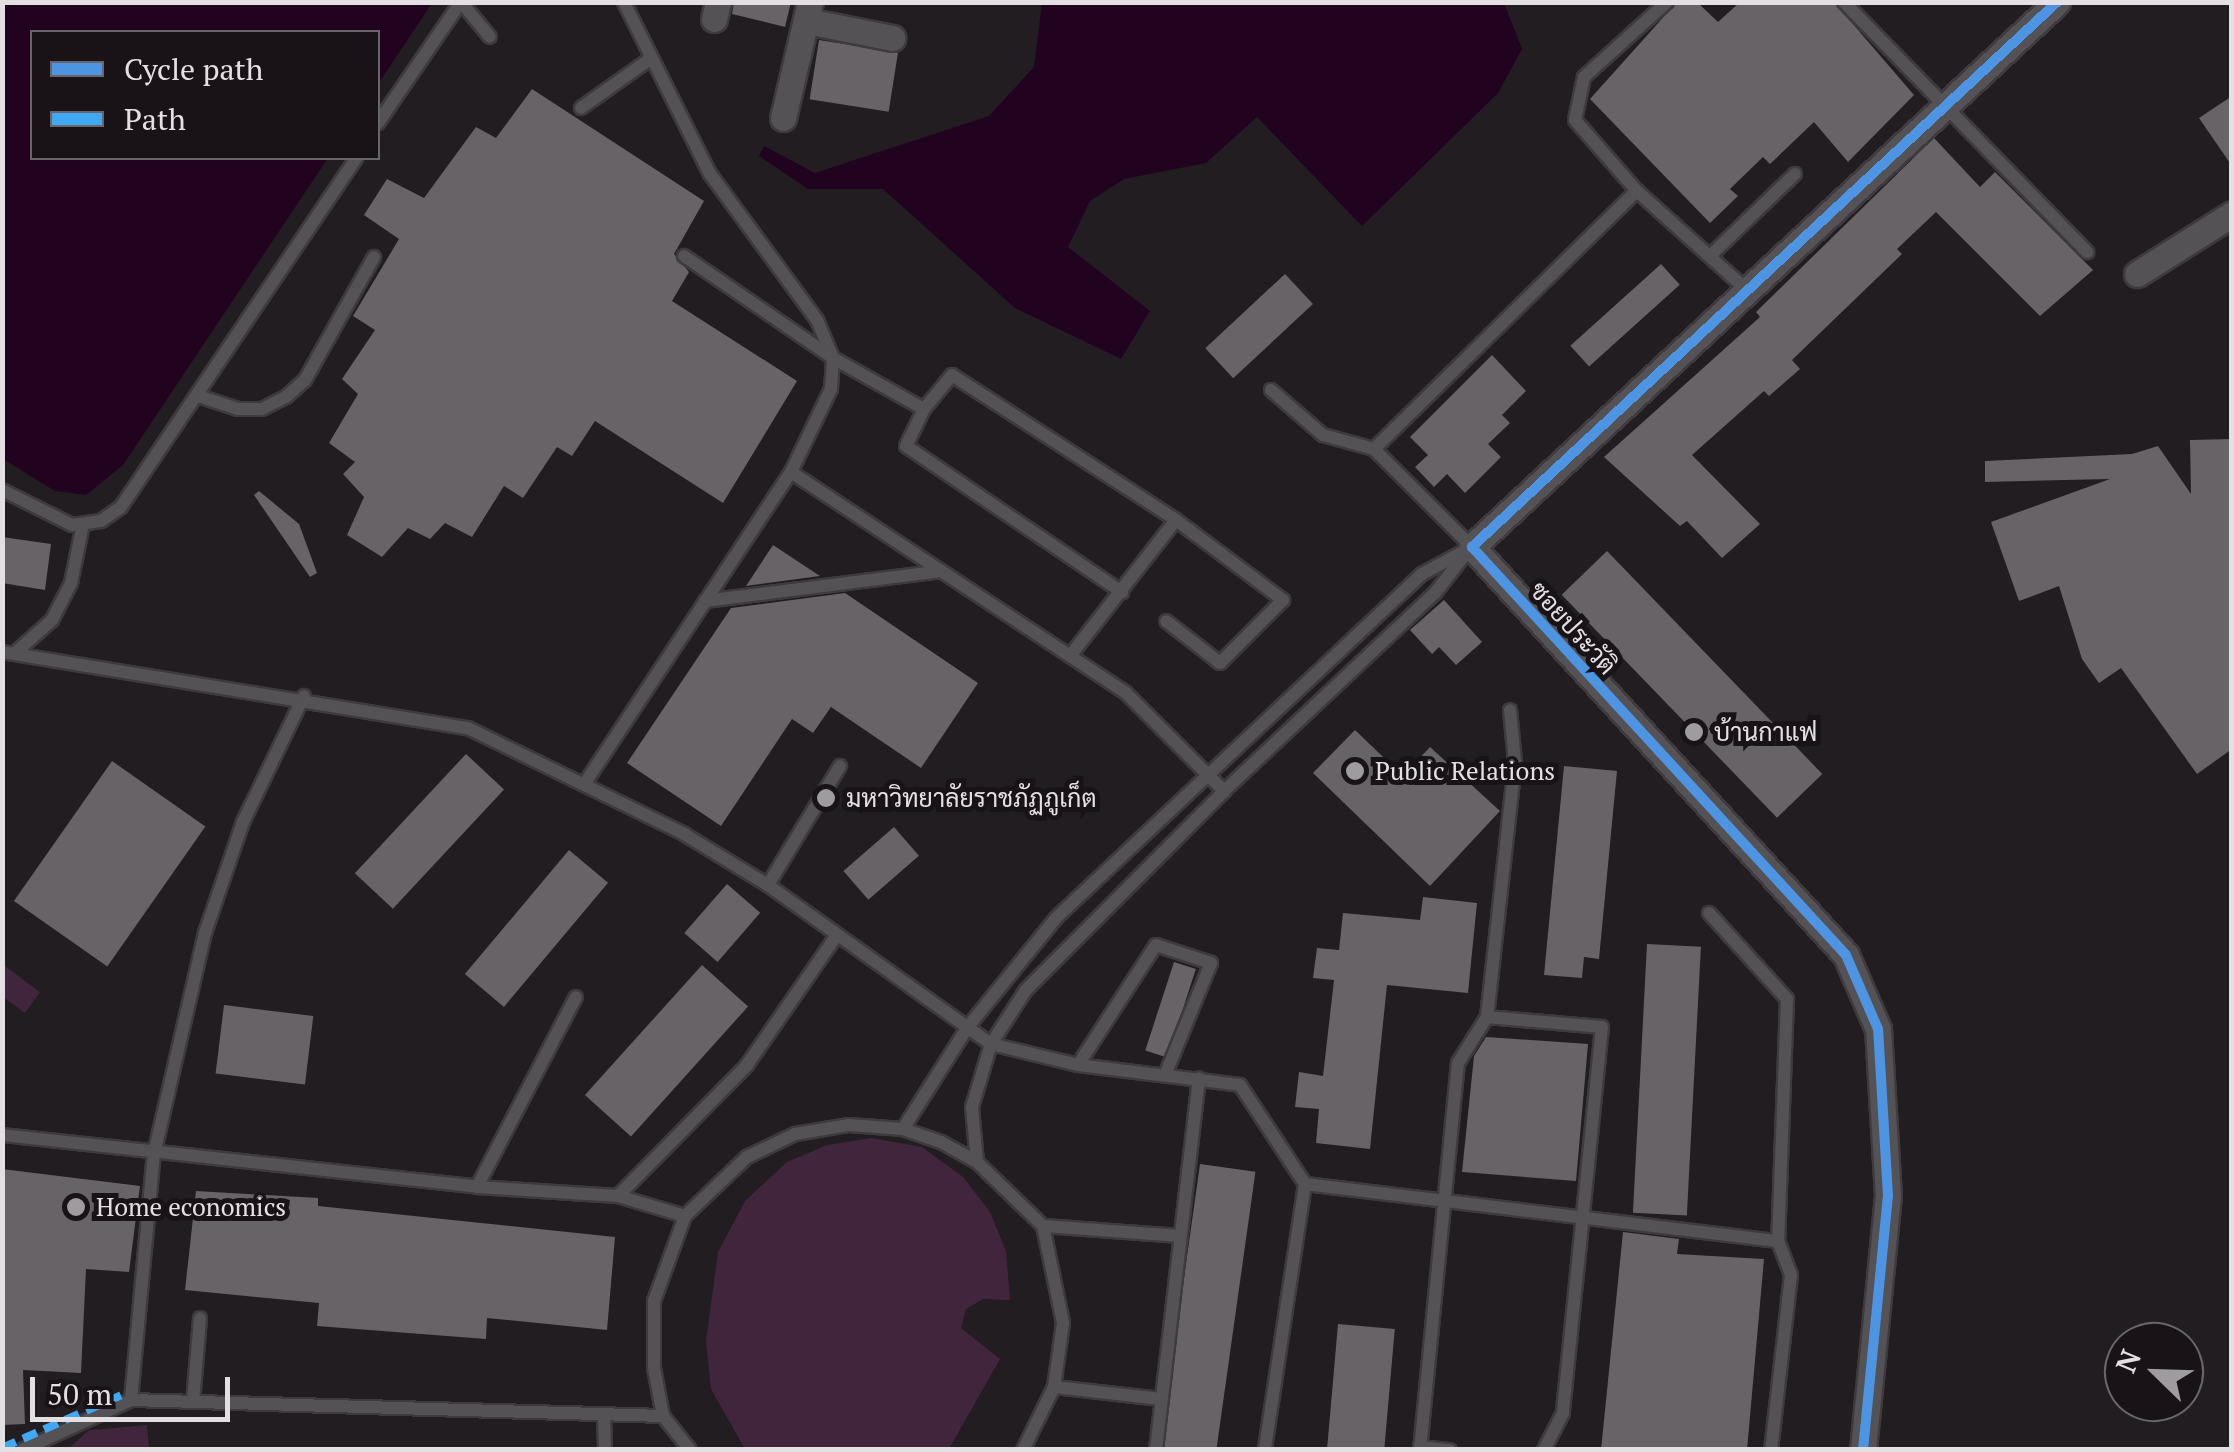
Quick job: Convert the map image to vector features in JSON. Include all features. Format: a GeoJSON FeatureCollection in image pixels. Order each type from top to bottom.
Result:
{"type":"FeatureCollection","features":[{"type":"Feature","properties":{"kind":"street"},"geometry":{"type":"LineString","coordinates":[[1472,546],[1947,110],[2056,2]]}},
{"type":"Feature","properties":{"kind":"street"},"geometry":{"type":"LineString","coordinates":[[783,118],[808,12],[892,38]]}},
{"type":"Feature","properties":{"kind":"street"},"geometry":{"type":"LineString","coordinates":[[2137,274],[2232,214]]}},
{"type":"Feature","properties":{"kind":"street","name":"ซอยประวัติ"},"geometry":{"type":"LineString","coordinates":[[1472,546],[1846,956],[1878,1029],[1888,1196],[1863,1450]]}},
{"type":"Feature","properties":{"kind":"lane"},"geometry":{"type":"LineString","coordinates":[[380,120],[461,2],[490,37]]}},
{"type":"Feature","properties":{"kind":"lane"},"geometry":{"type":"LineString","coordinates":[[585,783],[791,472],[831,389],[833,358],[817,320],[710,174],[624,2]]}},
{"type":"Feature","properties":{"kind":"lane"},"geometry":{"type":"LineString","coordinates":[[1667,2],[1584,77],[1576,96],[1574,120],[1637,191],[1748,291]]}},
{"type":"Feature","properties":{"kind":"lane"},"geometry":{"type":"LineString","coordinates":[[1844,2],[2087,252]]}},
{"type":"Feature","properties":{"kind":"lane"},"geometry":{"type":"LineString","coordinates":[[581,108],[650,59]]}},
{"type":"Feature","properties":{"kind":"lane"},"geometry":{"type":"LineString","coordinates":[[2,490],[38,511],[83,524],[101,521],[121,506],[355,160]]}},
{"type":"Feature","properties":{"kind":"lane"},"geometry":{"type":"LineString","coordinates":[[1710,256],[1795,174]]}},
{"type":"Feature","properties":{"kind":"lane"},"geometry":{"type":"LineString","coordinates":[[1374,449],[1637,191]]}},
{"type":"Feature","properties":{"kind":"lane"},"geometry":{"type":"LineString","coordinates":[[684,256],[833,358],[924,408]]}},
{"type":"Feature","properties":{"kind":"lane"},"geometry":{"type":"LineString","coordinates":[[198,396],[238,409],[262,409],[286,398],[305,380],[374,257]]}},
{"type":"Feature","properties":{"kind":"lane"},"geometry":{"type":"LineString","coordinates":[[1122,592],[906,446],[924,408],[952,375],[1176,520],[1283,600],[1220,663],[1166,621]]}},
{"type":"Feature","properties":{"kind":"lane"},"geometry":{"type":"LineString","coordinates":[[1271,390],[1322,434],[1374,449],[1472,546]]}},
{"type":"Feature","properties":{"kind":"lane"},"geometry":{"type":"LineString","coordinates":[[791,472],[1126,693],[1224,790]]}},
{"type":"Feature","properties":{"kind":"lane"},"geometry":{"type":"LineString","coordinates":[[1070,656],[1176,520]]}},
{"type":"Feature","properties":{"kind":"lane"},"geometry":{"type":"LineString","coordinates":[[8,652],[52,620],[71,582],[83,524]]}},
{"type":"Feature","properties":{"kind":"lane"},"geometry":{"type":"LineString","coordinates":[[902,1129],[967,1028],[1056,918],[1206,771],[1422,574],[1472,546]]}},
{"type":"Feature","properties":{"kind":"lane"},"geometry":{"type":"LineString","coordinates":[[977,1162],[972,1107],[991,1044],[1026,990],[1224,790],[1436,593],[1472,546]]}},
{"type":"Feature","properties":{"kind":"lane"},"geometry":{"type":"LineString","coordinates":[[705,602],[942,572]]}},
{"type":"Feature","properties":{"kind":"lane"},"geometry":{"type":"LineString","coordinates":[[8,652],[304,696],[468,728],[585,783],[768,886],[991,1044],[1078,1064],[1240,1085],[1305,1184],[1265,1450]]}},
{"type":"Feature","properties":{"kind":"lane"},"geometry":{"type":"LineString","coordinates":[[131,1400],[154,1154],[205,933],[243,822],[304,696]]}},
{"type":"Feature","properties":{"kind":"lane"},"geometry":{"type":"LineString","coordinates":[[1450,1450],[1420,1448],[1458,1063],[1487,1017],[1516,762],[1510,710]]}},
{"type":"Feature","properties":{"kind":"lane"},"geometry":{"type":"LineString","coordinates":[[768,886],[840,766]]}},
{"type":"Feature","properties":{"kind":"lane"},"geometry":{"type":"LineString","coordinates":[[1709,912],[1787,1000],[1778,1241],[1790,1275],[1771,1450]]}},
{"type":"Feature","properties":{"kind":"lane"},"geometry":{"type":"LineString","coordinates":[[618,1196],[747,1065],[837,934]]}},
{"type":"Feature","properties":{"kind":"lane"},"geometry":{"type":"LineString","coordinates":[[1078,1064],[1156,945],[1211,963],[1165,1075]]}},
{"type":"Feature","properties":{"kind":"lane"},"geometry":{"type":"LineString","coordinates":[[477,1187],[576,997]]}},
{"type":"Feature","properties":{"kind":"lane"},"geometry":{"type":"LineString","coordinates":[[1487,1017],[1602,1027],[1563,1413],[1544,1450]]}},
{"type":"Feature","properties":{"kind":"lane"},"geometry":{"type":"LineString","coordinates":[[1156,1450],[1199,1078]]}},
{"type":"Feature","properties":{"kind":"lane"},"geometry":{"type":"LineString","coordinates":[[690,1450],[663,1416],[654,1301],[685,1216],[746,1157],[796,1134],[849,1125],[902,1129],[977,1162],[1042,1226],[1064,1323],[1054,1386],[1023,1450]]}},
{"type":"Feature","properties":{"kind":"lane"},"geometry":{"type":"LineString","coordinates":[[2,1134],[154,1154],[477,1187],[618,1196],[685,1216]]}},
{"type":"Feature","properties":{"kind":"lane"},"geometry":{"type":"LineString","coordinates":[[1305,1184],[1778,1241]]}},
{"type":"Feature","properties":{"kind":"lane"},"geometry":{"type":"LineString","coordinates":[[1042,1226],[1178,1236]]}},
{"type":"Feature","properties":{"kind":"lane"},"geometry":{"type":"LineString","coordinates":[[194,1402],[200,1318]]}},
{"type":"Feature","properties":{"kind":"lane"},"geometry":{"type":"LineString","coordinates":[[1054,1386],[1161,1399]]}},
{"type":"Feature","properties":{"kind":"lane"},"geometry":{"type":"LineString","coordinates":[[22,1450],[131,1400],[604,1418],[663,1416]]}},
{"type":"Feature","properties":{"kind":"lane"},"geometry":{"type":"LineString","coordinates":[[604,1418],[606,1450]]}},
{"type":"Feature","properties":{"kind":"shaded area"},"geometry":{"type":"Polygon","coordinates":[[[2,3],[432,3],[380,81],[380,30],[30,30],[30,160],[327,160],[123,465],[86,495],[55,491],[3,459],[2,3]]]}},
{"type":"Feature","properties":{"kind":"shaded area"},"geometry":{"type":"Polygon","coordinates":[[[1042,3],[1504,3],[1522,49],[1498,93],[1362,226],[1257,117],[1206,163],[1124,179],[1090,201],[1068,247],[1150,311],[1121,359],[1015,308],[883,189],[808,189],[759,156],[764,146],[815,173],[989,116],[1034,67],[1042,3]]]}},
{"type":"Feature","properties":{"kind":"shaded area"},"geometry":{"type":"Polygon","coordinates":[[[2,964],[40,992],[25,1013],[3,997],[2,964]]]}},
{"type":"Feature","properties":{"kind":"shaded area"},"geometry":{"type":"Polygon","coordinates":[[[871,1138],[922,1147],[963,1177],[990,1212],[1006,1251],[1010,1300],[983,1299],[966,1309],[961,1328],[1000,1359],[949,1449],[745,1449],[711,1389],[706,1341],[718,1252],[745,1201],[787,1162],[827,1145],[871,1138]]]}},
{"type":"Feature","properties":{"kind":"shaded area"},"geometry":{"type":"Polygon","coordinates":[[[147,1425],[149,1449],[68,1449],[89,1430],[147,1425]]]}},
{"type":"Feature","properties":{"kind":"building"},"geometry":{"type":"Polygon","coordinates":[[[734,2],[791,2],[785,27],[732,14],[734,2]]]}},
{"type":"Feature","properties":{"kind":"building"},"geometry":{"type":"Polygon","coordinates":[[[1677,2],[1697,2],[1718,22],[1740,2],[1834,2],[1914,95],[1848,162],[1814,122],[1770,164],[1763,157],[1730,189],[1738,196],[1710,223],[1590,99],[1677,2]]]}},
{"type":"Feature","properties":{"kind":"building"},"geometry":{"type":"Polygon","coordinates":[[[819,40],[898,53],[889,112],[810,99],[819,40]]]}},
{"type":"Feature","properties":{"kind":"building"},"geometry":{"type":"Polygon","coordinates":[[[532,89],[704,201],[674,254],[689,272],[672,301],[797,381],[723,503],[595,421],[572,456],[557,447],[523,498],[504,486],[472,537],[445,523],[430,539],[408,528],[382,557],[347,535],[364,497],[343,474],[355,462],[329,443],[358,394],[342,379],[375,330],[353,316],[399,239],[364,215],[387,179],[424,198],[476,127],[496,138],[532,89]]]}},
{"type":"Feature","properties":{"kind":"building"},"geometry":{"type":"Polygon","coordinates":[[[2232,96],[2232,166],[2199,118],[2232,96]]]}},
{"type":"Feature","properties":{"kind":"building"},"geometry":{"type":"Polygon","coordinates":[[[1934,138],[1980,187],[1995,172],[2093,270],[2040,316],[1936,212],[1897,249],[1902,254],[1792,360],[1800,369],[1769,396],[1764,391],[1692,455],[1760,524],[1722,558],[1687,521],[1680,526],[1604,457],[1760,317],[1756,312],[1934,138]]]}},
{"type":"Feature","properties":{"kind":"building"},"geometry":{"type":"Polygon","coordinates":[[[1661,264],[1680,285],[1589,366],[1570,346],[1661,264]]]}},
{"type":"Feature","properties":{"kind":"building"},"geometry":{"type":"Polygon","coordinates":[[[1285,274],[1313,304],[1233,378],[1205,348],[1285,274]]]}},
{"type":"Feature","properties":{"kind":"building"},"geometry":{"type":"Polygon","coordinates":[[[1492,355],[1526,391],[1502,415],[1510,423],[1488,444],[1501,457],[1465,493],[1447,474],[1434,487],[1415,467],[1428,455],[1410,437],[1492,355]]]}},
{"type":"Feature","properties":{"kind":"building"},"geometry":{"type":"Polygon","coordinates":[[[2232,439],[2232,749],[2197,774],[2121,668],[2099,683],[2082,659],[2059,586],[2019,601],[1991,522],[2110,479],[1985,482],[1985,461],[2132,454],[2158,446],[2191,494],[2190,440],[2232,439]]]}},
{"type":"Feature","properties":{"kind":"building"},"geometry":{"type":"Polygon","coordinates":[[[259,491],[299,524],[317,573],[310,577],[254,495],[259,491]]]}},
{"type":"Feature","properties":{"kind":"building"},"geometry":{"type":"Polygon","coordinates":[[[2,537],[51,544],[45,590],[2,583],[2,537]]]}},
{"type":"Feature","properties":{"kind":"building"},"geometry":{"type":"Polygon","coordinates":[[[773,545],[820,576],[746,586],[773,545]]]}},
{"type":"Feature","properties":{"kind":"building"},"geometry":{"type":"Polygon","coordinates":[[[1607,551],[1822,774],[1777,818],[1562,595],[1607,551]]]}},
{"type":"Feature","properties":{"kind":"building"},"geometry":{"type":"Polygon","coordinates":[[[845,593],[978,683],[921,768],[831,707],[813,733],[792,719],[721,826],[627,763],[731,608],[845,593]]]}},
{"type":"Feature","properties":{"kind":"building"},"geometry":{"type":"Polygon","coordinates":[[[1444,600],[1482,642],[1456,665],[1439,647],[1432,654],[1410,630],[1444,600]]]}},
{"type":"Feature","properties":{"kind":"building"},"geometry":{"type":"Polygon","coordinates":[[[1355,730],[1403,776],[1430,747],[1500,811],[1430,886],[1313,773],[1355,730]]]}},
{"type":"Feature","properties":{"kind":"building"},"geometry":{"type":"Polygon","coordinates":[[[466,754],[504,789],[393,909],[355,873],[466,754]]]}},
{"type":"Feature","properties":{"kind":"building"},"geometry":{"type":"Polygon","coordinates":[[[112,761],[205,826],[107,966],[14,901],[112,761]]]}},
{"type":"Feature","properties":{"kind":"building"},"geometry":{"type":"Polygon","coordinates":[[[1564,766],[1617,771],[1599,959],[1584,957],[1582,978],[1544,975],[1564,766]]]}},
{"type":"Feature","properties":{"kind":"building"},"geometry":{"type":"Polygon","coordinates":[[[894,827],[919,856],[868,900],[843,871],[894,827]]]}},
{"type":"Feature","properties":{"kind":"building"},"geometry":{"type":"Polygon","coordinates":[[[569,850],[608,883],[504,1007],[465,974],[569,850]]]}},
{"type":"Feature","properties":{"kind":"building"},"geometry":{"type":"Polygon","coordinates":[[[727,884],[760,913],[718,962],[684,933],[727,884]]]}},
{"type":"Feature","properties":{"kind":"building"},"geometry":{"type":"Polygon","coordinates":[[[1423,897],[1477,903],[1468,993],[1387,985],[1370,1149],[1316,1143],[1319,1109],[1295,1107],[1299,1072],[1323,1076],[1334,980],[1313,978],[1317,948],[1339,950],[1343,913],[1420,920],[1423,897]]]}},
{"type":"Feature","properties":{"kind":"building"},"geometry":{"type":"Polygon","coordinates":[[[1647,944],[1701,947],[1687,1215],[1633,1213],[1647,944]]]}},
{"type":"Feature","properties":{"kind":"building"},"geometry":{"type":"Polygon","coordinates":[[[1174,962],[1196,969],[1167,1058],[1145,1050],[1174,962]]]}},
{"type":"Feature","properties":{"kind":"building"},"geometry":{"type":"Polygon","coordinates":[[[702,965],[748,1006],[631,1137],[585,1095],[702,965]]]}},
{"type":"Feature","properties":{"kind":"building"},"geometry":{"type":"Polygon","coordinates":[[[224,1005],[313,1016],[305,1084],[216,1073],[224,1005]]]}},
{"type":"Feature","properties":{"kind":"building"},"geometry":{"type":"Polygon","coordinates":[[[1486,1037],[1588,1044],[1576,1181],[1462,1172],[1474,1056],[1486,1037]]]}},
{"type":"Feature","properties":{"kind":"building"},"geometry":{"type":"Polygon","coordinates":[[[1200,1164],[1255,1172],[1216,1450],[1160,1449],[1200,1164]]]}},
{"type":"Feature","properties":{"kind":"building"},"geometry":{"type":"Polygon","coordinates":[[[2,1169],[140,1186],[129,1272],[86,1269],[81,1373],[23,1370],[25,1424],[2,1425],[2,1169]]]}},
{"type":"Feature","properties":{"kind":"building"},"geometry":{"type":"Polygon","coordinates":[[[196,1191],[318,1198],[318,1206],[615,1237],[607,1330],[487,1318],[486,1339],[317,1326],[319,1303],[185,1290],[196,1191]]]}},
{"type":"Feature","properties":{"kind":"building"},"geometry":{"type":"Polygon","coordinates":[[[1623,1232],[1679,1239],[1677,1254],[1764,1259],[1747,1450],[1601,1450],[1623,1232]]]}},
{"type":"Feature","properties":{"kind":"building"},"geometry":{"type":"Polygon","coordinates":[[[1338,1324],[1395,1329],[1384,1450],[1327,1450],[1338,1324]]]}},
{"type":"Feature","properties":{"kind":"marked path"},"geometry":{"type":"LineString","coordinates":[[2,1448],[124,1394]]}},
{"type":"Feature","properties":{"kind":"cycle path"},"geometry":{"type":"LineString","coordinates":[[1863,1450],[1888,1196],[1878,1029],[1846,955],[1472,547],[2057,2]]}},
{"type":"Feature","properties":{"kind":"place","name":"บ้านกาแฟ"},"geometry":{"type":"Point","coordinates":[1694,732]}},
{"type":"Feature","properties":{"kind":"place","name":"Public Relations"},"geometry":{"type":"Point","coordinates":[1355,771]}},
{"type":"Feature","properties":{"kind":"place","name":"มหาวิทยาลัยราชภัฏภูเก็ต"},"geometry":{"type":"Point","coordinates":[826,798]}},
{"type":"Feature","properties":{"kind":"place","name":"Home economics"},"geometry":{"type":"Point","coordinates":[76,1207]}}]}
